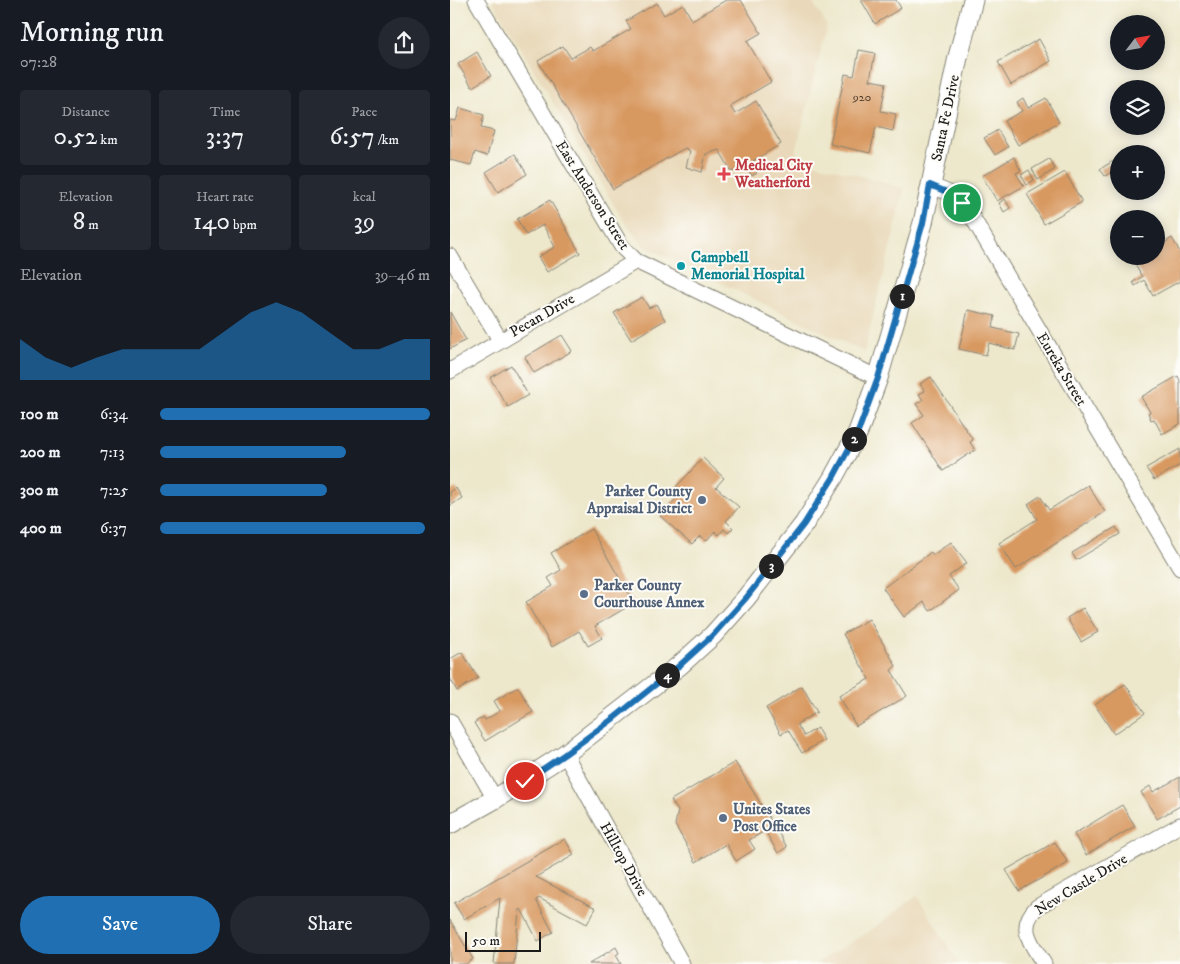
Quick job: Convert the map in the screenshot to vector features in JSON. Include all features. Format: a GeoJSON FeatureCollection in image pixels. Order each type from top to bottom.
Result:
{"type":"FeatureCollection","features":[{"type":"Feature","properties":{"kind":"main road","name":"Santa Fe Drive"},"geometry":{"type":"LineString","coordinates":[[450,824],[495,799],[565,754],[680,665],[713,635],[746,598],[804,524],[833,478],[858,432],[878,378],[923,223],[962,41],[973,0]]}},
{"type":"Feature","properties":{"kind":"street","name":"East Anderson Street"},"geometry":{"type":"LineString","coordinates":[[476,0],[622,247],[636,261],[878,378]]}},
{"type":"Feature","properties":{"kind":"street","name":"Eureka Street"},"geometry":{"type":"LineString","coordinates":[[930,185],[956,196],[971,215],[1180,568]]}},
{"type":"Feature","properties":{"kind":"street"},"geometry":{"type":"LineString","coordinates":[[450,256],[500,340]]}},
{"type":"Feature","properties":{"kind":"street","name":"Pecan Drive"},"geometry":{"type":"LineString","coordinates":[[450,371],[636,261]]}},
{"type":"Feature","properties":{"kind":"street"},"geometry":{"type":"LineString","coordinates":[[450,721],[495,799]]}},
{"type":"Feature","properties":{"kind":"street","name":"Hilltop Drive"},"geometry":{"type":"LineString","coordinates":[[565,754],[682,964]]}},
{"type":"Feature","properties":{"kind":"street","name":"New Castle Drive"},"geometry":{"type":"LineString","coordinates":[[1044,964],[1027,934],[1026,926],[1031,913],[1037,907],[1180,825]]}},
{"type":"Feature","properties":{"kind":"shaded area","name":"Medical City Weatherford"},"geometry":{"type":"Polygon","coordinates":[[[492,0],[811,0],[827,25],[796,152],[802,160],[905,188],[864,352],[644,246],[621,217],[492,0]]]}},
{"type":"Feature","properties":{"kind":"shaded area"},"geometry":{"type":"Polygon","coordinates":[[[917,896],[959,964],[815,964],[870,931],[917,896]]]}},
{"type":"Feature","properties":{"kind":"building","name":"Medical City Weatherford"},"geometry":{"type":"Polygon","coordinates":[[[726,0],[741,0],[761,33],[747,41],[771,82],[730,106],[735,114],[756,101],[781,144],[751,162],[757,173],[752,176],[746,165],[732,172],[719,150],[706,154],[702,172],[686,167],[690,151],[685,148],[613,189],[538,61],[563,46],[571,58],[590,47],[593,51],[631,29],[626,21],[657,3],[664,15],[683,4],[692,20],[726,0]]]}},
{"type":"Feature","properties":{"kind":"building"},"geometry":{"type":"Polygon","coordinates":[[[861,0],[896,0],[901,8],[875,24],[861,0]]]}},
{"type":"Feature","properties":{"kind":"building"},"geometry":{"type":"Polygon","coordinates":[[[1039,39],[1051,61],[1011,85],[998,62],[1039,39]]]}},
{"type":"Feature","properties":{"kind":"building"},"geometry":{"type":"Polygon","coordinates":[[[859,50],[875,53],[870,80],[886,83],[881,111],[896,114],[893,131],[876,127],[870,153],[830,144],[845,74],[854,76],[859,50]]]}},
{"type":"Feature","properties":{"kind":"building"},"geometry":{"type":"Polygon","coordinates":[[[477,52],[491,76],[472,87],[458,64],[477,52]]]}},
{"type":"Feature","properties":{"kind":"building"},"geometry":{"type":"Polygon","coordinates":[[[1023,98],[1028,108],[1046,98],[1059,122],[1018,145],[1004,121],[1022,111],[1017,102],[1023,98]]]}},
{"type":"Feature","properties":{"kind":"building"},"geometry":{"type":"Polygon","coordinates":[[[460,108],[484,115],[481,128],[494,131],[487,156],[475,152],[471,165],[450,160],[450,120],[456,121],[460,108]]]}},
{"type":"Feature","properties":{"kind":"building"},"geometry":{"type":"Polygon","coordinates":[[[998,130],[1008,147],[995,155],[984,138],[998,130]]]}},
{"type":"Feature","properties":{"kind":"building"},"geometry":{"type":"Polygon","coordinates":[[[515,154],[527,174],[498,192],[486,172],[515,154]]]}},
{"type":"Feature","properties":{"kind":"building"},"geometry":{"type":"Polygon","coordinates":[[[1014,157],[1021,171],[1016,173],[1024,186],[997,201],[982,176],[1014,157]]]}},
{"type":"Feature","properties":{"kind":"building"},"geometry":{"type":"Polygon","coordinates":[[[1049,159],[1055,169],[1038,180],[1032,169],[1049,159]]]}},
{"type":"Feature","properties":{"kind":"building"},"geometry":{"type":"Polygon","coordinates":[[[1110,163],[1110,173],[1105,176],[1100,169],[1110,163]]]}},
{"type":"Feature","properties":{"kind":"building"},"geometry":{"type":"Polygon","coordinates":[[[1029,170],[1034,180],[1027,185],[1021,175],[1029,170]]]}},
{"type":"Feature","properties":{"kind":"building"},"geometry":{"type":"Polygon","coordinates":[[[1065,172],[1082,202],[1044,224],[1027,194],[1065,172]]]}},
{"type":"Feature","properties":{"kind":"building"},"geometry":{"type":"Polygon","coordinates":[[[1005,199],[1010,208],[1004,212],[999,203],[1005,199]]]}},
{"type":"Feature","properties":{"kind":"building"},"geometry":{"type":"Polygon","coordinates":[[[550,200],[580,253],[547,272],[538,257],[555,247],[543,225],[526,235],[517,219],[550,200]]]}},
{"type":"Feature","properties":{"kind":"building"},"geometry":{"type":"Polygon","coordinates":[[[1172,238],[1180,252],[1180,281],[1153,296],[1144,280],[1135,286],[1133,282],[1142,277],[1135,265],[1165,265],[1165,242],[1172,238]]]}},
{"type":"Feature","properties":{"kind":"building"},"geometry":{"type":"Polygon","coordinates":[[[642,297],[649,308],[656,304],[665,320],[631,340],[614,313],[642,297]]]}},
{"type":"Feature","properties":{"kind":"building"},"geometry":{"type":"Polygon","coordinates":[[[968,310],[995,316],[993,328],[1019,334],[1015,350],[989,343],[986,355],[959,349],[968,310]]]}},
{"type":"Feature","properties":{"kind":"building"},"geometry":{"type":"Polygon","coordinates":[[[450,312],[466,340],[450,349],[450,312]]]}},
{"type":"Feature","properties":{"kind":"building"},"geometry":{"type":"Polygon","coordinates":[[[562,335],[572,351],[534,373],[525,357],[562,335]]]}},
{"type":"Feature","properties":{"kind":"building"},"geometry":{"type":"Polygon","coordinates":[[[511,365],[528,395],[508,407],[490,378],[511,365]]]}},
{"type":"Feature","properties":{"kind":"building"},"geometry":{"type":"Polygon","coordinates":[[[1178,376],[1180,381],[1180,424],[1162,434],[1154,419],[1151,420],[1148,413],[1150,412],[1141,397],[1178,376]]]}},
{"type":"Feature","properties":{"kind":"building"},"geometry":{"type":"Polygon","coordinates":[[[931,377],[973,440],[970,442],[975,450],[943,471],[912,423],[924,415],[916,404],[923,400],[919,394],[925,391],[920,384],[931,377]]]}},
{"type":"Feature","properties":{"kind":"building"},"geometry":{"type":"Polygon","coordinates":[[[1180,449],[1180,465],[1154,480],[1146,468],[1180,449]]]}},
{"type":"Feature","properties":{"kind":"building","name":"Parker County Appraisal District"},"geometry":{"type":"Polygon","coordinates":[[[703,458],[724,478],[716,487],[739,507],[726,521],[733,528],[728,533],[724,529],[719,535],[715,531],[706,541],[700,536],[692,544],[660,516],[682,492],[676,487],[703,458]]]}},
{"type":"Feature","properties":{"kind":"building"},"geometry":{"type":"Polygon","coordinates":[[[1088,485],[1105,512],[1016,569],[999,543],[1037,519],[1028,504],[1040,496],[1049,510],[1088,485]]]}},
{"type":"Feature","properties":{"kind":"building"},"geometry":{"type":"Polygon","coordinates":[[[456,488],[462,498],[450,506],[450,492],[456,488]]]}},
{"type":"Feature","properties":{"kind":"building"},"geometry":{"type":"Polygon","coordinates":[[[1116,527],[1120,534],[1076,560],[1072,553],[1116,527]]]}},
{"type":"Feature","properties":{"kind":"building","name":"Parker County Courthouse Annex"},"geometry":{"type":"Polygon","coordinates":[[[591,529],[634,603],[595,626],[602,638],[588,646],[579,631],[552,647],[526,602],[553,586],[548,578],[561,570],[551,553],[591,529]]]}},
{"type":"Feature","properties":{"kind":"building"},"geometry":{"type":"Polygon","coordinates":[[[951,542],[967,563],[949,576],[959,590],[930,611],[924,602],[904,617],[883,588],[931,552],[933,555],[951,542]]]}},
{"type":"Feature","properties":{"kind":"building"},"geometry":{"type":"Polygon","coordinates":[[[1083,608],[1098,632],[1081,642],[1067,618],[1083,608]]]}},
{"type":"Feature","properties":{"kind":"building"},"geometry":{"type":"Polygon","coordinates":[[[869,619],[896,666],[891,670],[907,696],[856,726],[839,696],[869,679],[843,634],[869,619]]]}},
{"type":"Feature","properties":{"kind":"building"},"geometry":{"type":"Polygon","coordinates":[[[462,652],[478,678],[457,691],[450,678],[450,659],[462,652]]]}},
{"type":"Feature","properties":{"kind":"building"},"geometry":{"type":"Polygon","coordinates":[[[1125,684],[1145,713],[1114,734],[1095,705],[1125,684]]]}},
{"type":"Feature","properties":{"kind":"building"},"geometry":{"type":"Polygon","coordinates":[[[802,686],[817,712],[797,724],[804,736],[817,728],[824,740],[802,753],[788,730],[781,734],[766,708],[802,686]]]}},
{"type":"Feature","properties":{"kind":"building"},"geometry":{"type":"Polygon","coordinates":[[[518,687],[533,712],[485,741],[474,723],[483,717],[485,720],[500,711],[494,701],[518,687]]]}},
{"type":"Feature","properties":{"kind":"building","name":"Unites States Post Office"},"geometry":{"type":"Polygon","coordinates":[[[735,762],[787,847],[778,853],[765,831],[749,840],[755,849],[736,861],[726,844],[696,862],[675,825],[678,811],[671,800],[735,762]]]}},
{"type":"Feature","properties":{"kind":"building"},"geometry":{"type":"Polygon","coordinates":[[[1180,777],[1180,806],[1157,819],[1141,792],[1150,786],[1153,792],[1180,777]]]}},
{"type":"Feature","properties":{"kind":"building"},"geometry":{"type":"Polygon","coordinates":[[[1122,805],[1135,826],[1086,855],[1074,834],[1122,805]]]}},
{"type":"Feature","properties":{"kind":"building"},"geometry":{"type":"Polygon","coordinates":[[[565,839],[574,855],[536,877],[596,908],[587,924],[539,898],[536,900],[553,932],[538,941],[521,909],[519,911],[514,964],[494,964],[500,898],[464,919],[454,903],[565,839]]]}},
{"type":"Feature","properties":{"kind":"building"},"geometry":{"type":"Polygon","coordinates":[[[1055,842],[1068,863],[1019,891],[1006,870],[1055,842]]]}},
{"type":"Feature","properties":{"kind":"building"},"geometry":{"type":"Polygon","coordinates":[[[450,920],[473,959],[466,964],[450,964],[450,920]]]}},
{"type":"Feature","properties":{"kind":"building"},"geometry":{"type":"Polygon","coordinates":[[[616,947],[619,953],[616,955],[621,964],[589,964],[616,947]]]}},
{"type":"Feature","properties":{"kind":"place","name":"Medical City Weatherford"},"geometry":{"type":"Point","coordinates":[724,174]}},
{"type":"Feature","properties":{"kind":"place","name":"Campbell Memorial Hospital"},"geometry":{"type":"Point","coordinates":[681,266]}},
{"type":"Feature","properties":{"kind":"place","name":"Parker County Appraisal District"},"geometry":{"type":"Point","coordinates":[702,500]}},
{"type":"Feature","properties":{"kind":"place","name":"Parker County Courthouse Annex"},"geometry":{"type":"Point","coordinates":[584,594]}},
{"type":"Feature","properties":{"kind":"place","name":"Unites States Post Office"},"geometry":{"type":"Point","coordinates":[723,818]}},
{"type":"Feature","properties":{"kind":"route"},"geometry":{"type":"LineString","coordinates":[[525,781],[614,718],[680,665],[713,635],[746,598],[804,524],[833,478],[858,432],[890,339],[923,223],[930,185],[956,196],[962,203]]}}]}
